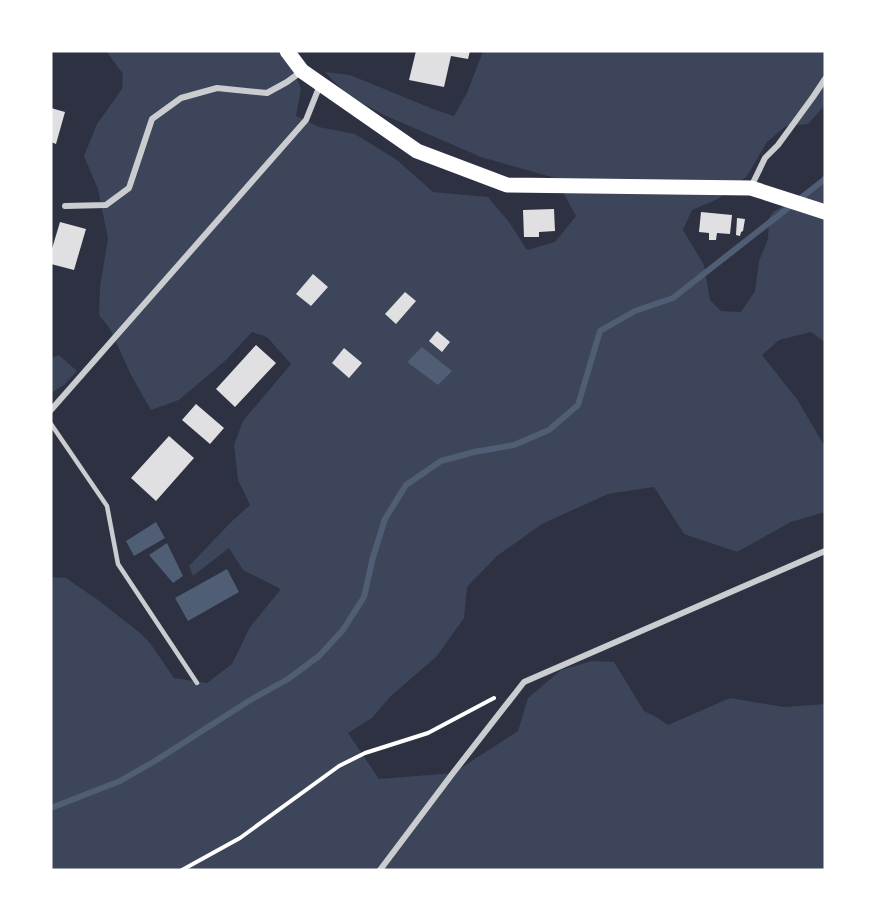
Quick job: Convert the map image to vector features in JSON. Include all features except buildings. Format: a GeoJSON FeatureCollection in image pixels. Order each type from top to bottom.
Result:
{"type":"FeatureCollection","features":[{"type":"Feature","properties":{"kind":"main road"},"geometry":{"type":"LineString","coordinates":[[286,51],[302,71],[417,151],[507,185],[751,188],[825,212]]}},
{"type":"Feature","properties":{"kind":"street"},"geometry":{"type":"LineString","coordinates":[[65,206],[106,205],[129,188],[152,119],[181,98],[217,88],[267,93],[302,71]]}},
{"type":"Feature","properties":{"kind":"street"},"geometry":{"type":"LineString","coordinates":[[751,188],[765,158],[778,145],[825,79]]}},
{"type":"Feature","properties":{"kind":"street"},"geometry":{"type":"LineString","coordinates":[[51,410],[306,120],[320,84]]}},
{"type":"Feature","properties":{"kind":"street"},"geometry":{"type":"LineString","coordinates":[[380,870],[524,682],[825,551]]}},
{"type":"Feature","properties":{"kind":"lane"},"geometry":{"type":"LineString","coordinates":[[51,424],[107,506],[118,564],[197,683]]}},
{"type":"Feature","properties":{"kind":"path"},"geometry":{"type":"LineString","coordinates":[[182,870],[240,838],[339,766],[365,753],[428,732],[495,697]]}},
{"type":"Feature","properties":{"kind":"shaded area"},"geometry":{"type":"Polygon","coordinates":[[[106,51],[287,51],[301,89],[296,116],[319,127],[355,134],[397,160],[433,192],[488,197],[509,222],[527,250],[555,242],[576,216],[555,178],[481,157],[384,115],[347,95],[325,72],[350,75],[454,116],[467,93],[483,51],[825,51],[825,105],[808,124],[786,126],[767,142],[747,176],[718,199],[692,210],[683,230],[704,265],[710,300],[721,311],[741,312],[755,291],[759,261],[768,239],[769,218],[773,212],[811,190],[825,174],[825,342],[811,332],[779,340],[762,355],[797,399],[825,447],[825,512],[791,522],[737,552],[684,534],[654,487],[608,494],[542,524],[497,556],[467,587],[464,618],[437,656],[390,697],[372,718],[348,733],[379,779],[453,773],[518,731],[528,698],[561,670],[592,661],[614,662],[644,711],[668,725],[730,698],[784,707],[825,704],[825,870],[51,870],[51,577],[66,578],[139,632],[150,643],[174,678],[207,683],[232,664],[250,627],[281,589],[243,570],[229,548],[193,576],[189,566],[250,505],[238,480],[234,445],[243,421],[291,364],[267,337],[252,332],[226,360],[179,400],[151,410],[131,375],[110,329],[99,315],[100,286],[108,239],[98,189],[84,156],[97,124],[122,89],[123,74],[106,51]]]}},
{"type":"Feature","properties":{"kind":"shaded area"},"geometry":{"type":"Polygon","coordinates":[[[422,347],[452,371],[438,385],[407,362],[422,347]]]}},
{"type":"Feature","properties":{"kind":"shaded area"},"geometry":{"type":"Polygon","coordinates":[[[59,355],[77,371],[64,385],[51,393],[51,358],[59,355]]]}},
{"type":"Feature","properties":{"kind":"shaded area"},"geometry":{"type":"Polygon","coordinates":[[[156,522],[165,538],[134,556],[126,541],[156,522]]]}},
{"type":"Feature","properties":{"kind":"shaded area"},"geometry":{"type":"Polygon","coordinates":[[[167,543],[183,576],[173,583],[149,555],[167,543]]]}},
{"type":"Feature","properties":{"kind":"shaded area"},"geometry":{"type":"Polygon","coordinates":[[[227,569],[239,592],[188,621],[175,598],[227,569]]]}},
{"type":"Feature","properties":{"kind":"waterway"},"geometry":{"type":"LineString","coordinates":[[51,808],[120,781],[288,679],[319,656],[343,630],[364,597],[385,519],[406,485],[441,461],[514,445],[549,430],[578,405],[600,331],[635,311],[673,298],[825,179]]}}]}
